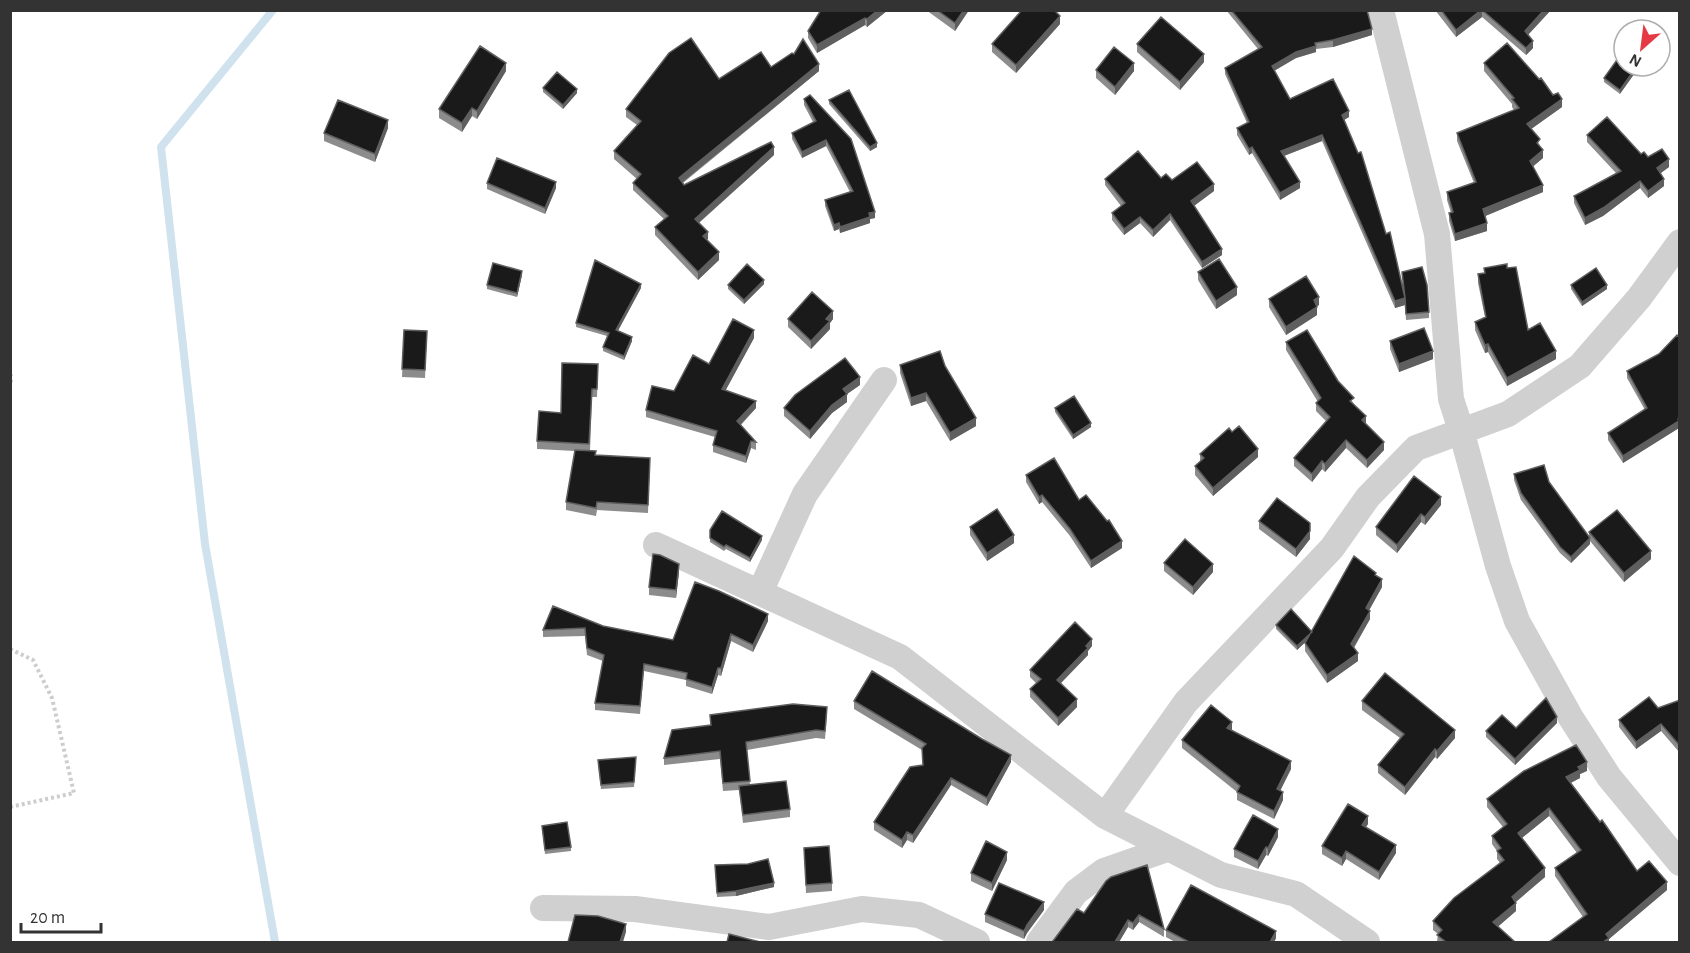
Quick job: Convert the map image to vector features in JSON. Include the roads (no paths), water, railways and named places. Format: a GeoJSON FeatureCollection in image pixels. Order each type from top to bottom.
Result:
{"type":"FeatureCollection","features":[{"type":"Feature","properties":{"kind":"street"},"geometry":{"type":"LineString","coordinates":[[1381,10],[1437,234],[1451,399],[1498,566],[1517,621],[1571,718],[1609,777],[1680,863]]}},
{"type":"Feature","properties":{"kind":"street"},"geometry":{"type":"LineString","coordinates":[[1105,816],[1186,702],[1332,548],[1368,497],[1416,448],[1508,414],[1580,366],[1639,298],[1680,242]]}},
{"type":"Feature","properties":{"kind":"street"},"geometry":{"type":"LineString","coordinates":[[760,592],[805,494],[884,380]]}},
{"type":"Feature","properties":{"kind":"street"},"geometry":{"type":"LineString","coordinates":[[656,545],[900,657],[1105,816],[1221,875],[1296,894],[1367,942]]}},
{"type":"Feature","properties":{"kind":"street"},"geometry":{"type":"LineString","coordinates":[[1039,942],[1076,892],[1104,871],[1167,849]]}},
{"type":"Feature","properties":{"kind":"street"},"geometry":{"type":"LineString","coordinates":[[543,908],[635,909],[769,927],[862,909],[919,915],[977,942]]}},
{"type":"Feature","properties":{"kind":"waterway"},"geometry":{"type":"LineString","coordinates":[[273,10],[161,147],[205,544],[275,942]]}}]}
